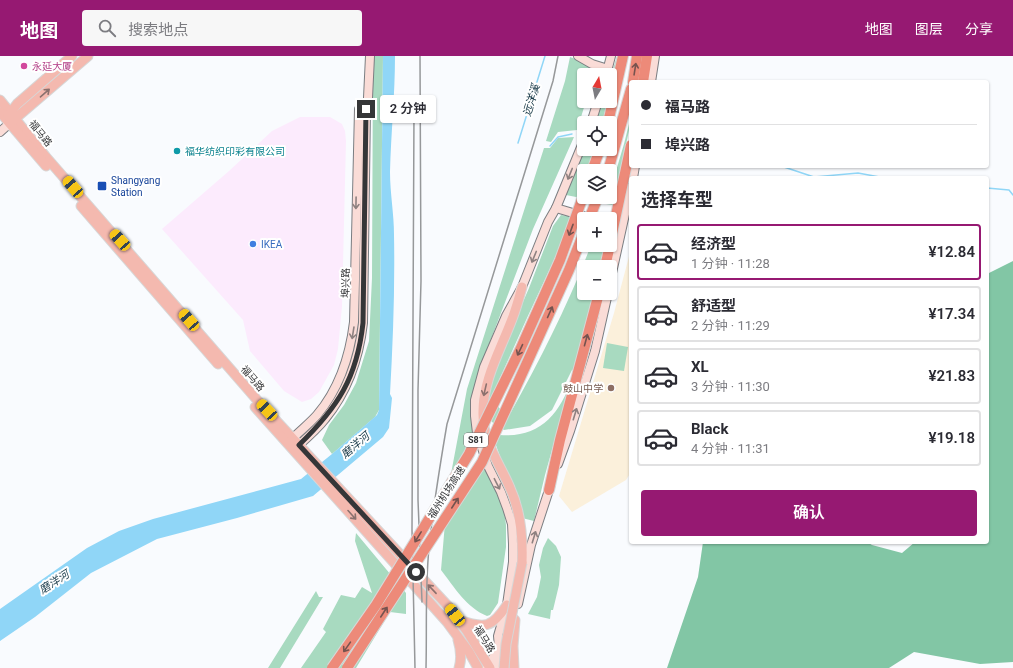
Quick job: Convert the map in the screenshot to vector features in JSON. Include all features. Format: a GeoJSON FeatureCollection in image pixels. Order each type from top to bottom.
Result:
{"type":"FeatureCollection","features":[{"type":"Feature","properties":{"kind":"highway"},"geometry":{"type":"LineString","coordinates":[[610,116],[623,56]]}},
{"type":"Feature","properties":{"kind":"highway"},"geometry":{"type":"LineString","coordinates":[[633,80],[637,56]]}},
{"type":"Feature","properties":{"kind":"highway"},"geometry":{"type":"LineString","coordinates":[[643,80],[646,56]]}},
{"type":"Feature","properties":{"kind":"highway"},"geometry":{"type":"LineString","coordinates":[[610,164],[629,96]]}},
{"type":"Feature","properties":{"kind":"highway"},"geometry":{"type":"LineString","coordinates":[[617,212],[629,154]]}},
{"type":"Feature","properties":{"kind":"highway","name":"福州机场高速"},"geometry":{"type":"LineString","coordinates":[[331,668],[376,605],[469,454],[520,350],[560,260],[580,204]]}},
{"type":"Feature","properties":{"kind":"highway","name":"福州机场高速"},"geometry":{"type":"LineString","coordinates":[[347,668],[482,462],[577,250]]}},
{"type":"Feature","properties":{"kind":"highway"},"geometry":{"type":"LineString","coordinates":[[549,490],[576,378],[597,300]]}},
{"type":"Feature","properties":{"kind":"main road"},"geometry":{"type":"LineString","coordinates":[[0,132],[7,118],[17,104],[72,56]]}},
{"type":"Feature","properties":{"kind":"main road"},"geometry":{"type":"LineString","coordinates":[[7,118],[88,56]]}},
{"type":"Feature","properties":{"kind":"main road","name":"埠兴路"},"geometry":{"type":"LineString","coordinates":[[296,442],[325,419],[339,400],[355,364],[361,338],[363,323],[362,109],[368,98],[370,56]]}},
{"type":"Feature","properties":{"kind":"main road"},"geometry":{"type":"LineString","coordinates":[[578,56],[600,68]]}},
{"type":"Feature","properties":{"kind":"main road"},"geometry":{"type":"LineString","coordinates":[[608,68],[611,56]]}},
{"type":"Feature","properties":{"kind":"main road"},"geometry":{"type":"LineString","coordinates":[[651,80],[655,56]]}},
{"type":"Feature","properties":{"kind":"main road","name":"福马路"},"geometry":{"type":"LineString","coordinates":[[0,100],[7,118],[329,484],[433,605],[457,635],[478,668]]}},
{"type":"Feature","properties":{"kind":"main road","name":"福马路"},"geometry":{"type":"LineString","coordinates":[[7,118],[56,168],[258,401],[296,442],[311,464]]}},
{"type":"Feature","properties":{"kind":"main road"},"geometry":{"type":"LineString","coordinates":[[504,668],[506,644],[522,563],[523,543],[521,524],[516,505],[506,478],[484,432],[482,416],[483,401],[488,382],[513,318],[522,287],[548,222],[556,208],[577,156]]}},
{"type":"Feature","properties":{"kind":"main road"},"geometry":{"type":"LineString","coordinates":[[615,260],[629,197]]}},
{"type":"Feature","properties":{"kind":"main road"},"geometry":{"type":"LineString","coordinates":[[556,208],[577,214]]}},
{"type":"Feature","properties":{"kind":"main road"},"geometry":{"type":"LineString","coordinates":[[617,226],[622,227]]}},
{"type":"Feature","properties":{"kind":"main road"},"geometry":{"type":"LineString","coordinates":[[490,667],[499,647],[498,636],[507,605],[514,544],[512,524],[501,492],[481,449],[477,433],[475,400],[484,368],[506,316],[522,287]]}},
{"type":"Feature","properties":{"kind":"main road"},"geometry":{"type":"LineString","coordinates":[[490,667],[503,654],[515,620],[531,545],[570,431],[595,351],[606,300]]}},
{"type":"Feature","properties":{"kind":"main road","name":"福马路"},"geometry":{"type":"LineString","coordinates":[[329,484],[448,606],[467,631],[490,667]]}},
{"type":"Feature","properties":{"kind":"main road"},"geometry":{"type":"LineString","coordinates":[[459,620],[480,626],[490,624],[497,619],[507,605]]}},
{"type":"Feature","properties":{"kind":"main road"},"geometry":{"type":"LineString","coordinates":[[514,668],[513,646],[515,620]]}},
{"type":"Feature","properties":{"kind":"main road"},"geometry":{"type":"LineString","coordinates":[[457,635],[461,651],[459,668]]}},
{"type":"Feature","properties":{"kind":"shaded area"},"geometry":{"type":"Polygon","coordinates":[[[300,117],[330,117],[342,124],[345,131],[346,141],[342,306],[338,349],[334,365],[319,392],[311,399],[302,402],[284,391],[250,351],[243,320],[162,229],[229,171],[272,131],[300,117]]]}},
{"type":"Feature","properties":{"kind":"shaded area","name":"鼓山中学"},"geometry":{"type":"Polygon","coordinates":[[[629,257],[629,475],[626,480],[572,512],[559,496],[614,313],[629,257]]]}},
{"type":"Feature","properties":{"kind":"green space"},"geometry":{"type":"Polygon","coordinates":[[[373,56],[383,56],[379,410],[375,417],[332,454],[322,440],[329,425],[344,405],[356,383],[369,341],[372,278],[373,56]]]}},
{"type":"Feature","properties":{"kind":"green space"},"geometry":{"type":"Polygon","coordinates":[[[617,56],[621,56],[617,73],[617,68],[613,68],[617,56]]]}},
{"type":"Feature","properties":{"kind":"green space"},"geometry":{"type":"Polygon","coordinates":[[[570,57],[597,67],[577,68],[577,108],[584,108],[581,116],[577,116],[577,130],[558,132],[551,142],[546,141],[565,81],[570,57]]]}},
{"type":"Feature","properties":{"kind":"green space"},"geometry":{"type":"Polygon","coordinates":[[[600,108],[609,108],[607,116],[598,116],[600,108]]]}},
{"type":"Feature","properties":{"kind":"green space"},"geometry":{"type":"Polygon","coordinates":[[[629,124],[617,186],[617,168],[624,144],[629,124]]]}},
{"type":"Feature","properties":{"kind":"green space"},"geometry":{"type":"Polygon","coordinates":[[[574,137],[533,229],[480,368],[476,435],[450,479],[467,389],[544,148],[550,148],[558,138],[574,137]]]}},
{"type":"Feature","properties":{"kind":"green space"},"geometry":{"type":"Polygon","coordinates":[[[582,156],[595,156],[592,164],[579,164],[582,156]]]}},
{"type":"Feature","properties":{"kind":"green space"},"geometry":{"type":"Polygon","coordinates":[[[577,168],[577,197],[566,195],[577,168]]]}},
{"type":"Feature","properties":{"kind":"green space"},"geometry":{"type":"Polygon","coordinates":[[[561,215],[574,217],[491,398],[501,410],[511,412],[554,330],[577,278],[577,300],[592,300],[575,369],[572,370],[552,410],[530,426],[504,430],[492,422],[487,406],[488,393],[506,341],[529,288],[553,226],[561,215]]]}},
{"type":"Feature","properties":{"kind":"green space"},"geometry":{"type":"Polygon","coordinates":[[[588,252],[603,252],[602,260],[585,260],[588,252]]]}},
{"type":"Feature","properties":{"kind":"green space"},"geometry":{"type":"Polygon","coordinates":[[[1013,261],[1013,662],[980,664],[914,652],[889,668],[667,668],[698,577],[703,544],[870,544],[902,553],[913,544],[989,544],[989,273],[1013,261]]]}},
{"type":"Feature","properties":{"kind":"green space"},"geometry":{"type":"Polygon","coordinates":[[[607,343],[628,347],[624,371],[603,368],[607,343]]]}},
{"type":"Feature","properties":{"kind":"green space"},"geometry":{"type":"Polygon","coordinates":[[[572,378],[534,521],[522,518],[492,434],[521,434],[544,424],[560,405],[572,378]]]}},
{"type":"Feature","properties":{"kind":"green space"},"geometry":{"type":"Polygon","coordinates":[[[485,465],[504,510],[506,525],[506,547],[498,603],[490,615],[487,616],[473,608],[467,602],[441,570],[445,523],[485,465]]]}},
{"type":"Feature","properties":{"kind":"green space"},"geometry":{"type":"Polygon","coordinates":[[[356,533],[406,593],[406,614],[390,612],[356,668],[301,668],[326,632],[323,629],[341,595],[355,598],[362,587],[372,593],[355,541],[356,533]]]}},
{"type":"Feature","properties":{"kind":"green space"},"geometry":{"type":"Polygon","coordinates":[[[548,538],[556,546],[561,557],[559,585],[553,610],[551,610],[550,619],[528,614],[537,597],[541,577],[539,565],[543,548],[548,538]]]}},
{"type":"Feature","properties":{"kind":"green space"},"geometry":{"type":"Polygon","coordinates":[[[316,591],[319,597],[323,597],[280,668],[268,668],[316,591]]]}},
{"type":"Feature","properties":{"kind":"water","name":"磨洋河"},"geometry":{"type":"Polygon","coordinates":[[[383,56],[395,56],[390,172],[394,227],[394,275],[390,394],[392,398],[389,428],[383,437],[313,496],[157,539],[91,573],[35,617],[0,641],[0,609],[87,548],[119,531],[153,519],[301,479],[377,415],[379,410],[383,56]]]}},
{"type":"Feature","properties":{"kind":"waterway","name":"远洋溪"},"geometry":{"type":"LineString","coordinates":[[518,143],[545,56]]}},
{"type":"Feature","properties":{"kind":"waterway"},"geometry":{"type":"LineString","coordinates":[[550,146],[558,137],[572,134]]}},
{"type":"Feature","properties":{"kind":"waterway"},"geometry":{"type":"LineString","coordinates":[[787,168],[811,176]]}},
{"type":"Feature","properties":{"kind":"waterway"},"geometry":{"type":"LineString","coordinates":[[825,176],[858,173],[874,176]]}},
{"type":"Feature","properties":{"kind":"waterway"},"geometry":{"type":"LineString","coordinates":[[989,188],[1009,190],[1013,195]]}},
{"type":"Feature","properties":{"kind":"railway"},"geometry":{"type":"LineString","coordinates":[[420,56],[421,281],[418,390],[418,500],[422,602]]}},
{"type":"Feature","properties":{"kind":"railway"},"geometry":{"type":"LineString","coordinates":[[426,668],[429,548],[447,424],[553,81],[558,56]]}},
{"type":"Feature","properties":{"kind":"railway"},"geometry":{"type":"LineString","coordinates":[[414,110],[412,530],[415,668]]}},
{"type":"Feature","properties":{"kind":"place","name":"永延大厦"},"geometry":{"type":"Point","coordinates":[24,66]}},
{"type":"Feature","properties":{"kind":"place","name":"福华纺织印彩有限公司"},"geometry":{"type":"Point","coordinates":[177,151]}},
{"type":"Feature","properties":{"kind":"place","name":"Shangyang Station"},"geometry":{"type":"Point","coordinates":[102,186]}},
{"type":"Feature","properties":{"kind":"place","name":"IKEA"},"geometry":{"type":"Point","coordinates":[253,244]}},
{"type":"Feature","properties":{"kind":"place","name":"鼓山中学"},"geometry":{"type":"Point","coordinates":[611,388]}},
{"type":"Feature","properties":{"kind":"route"},"geometry":{"type":"LineString","coordinates":[[366,109],[363,323],[361,338],[355,364],[346,388],[325,419],[299,445],[416,572]]}}]}
